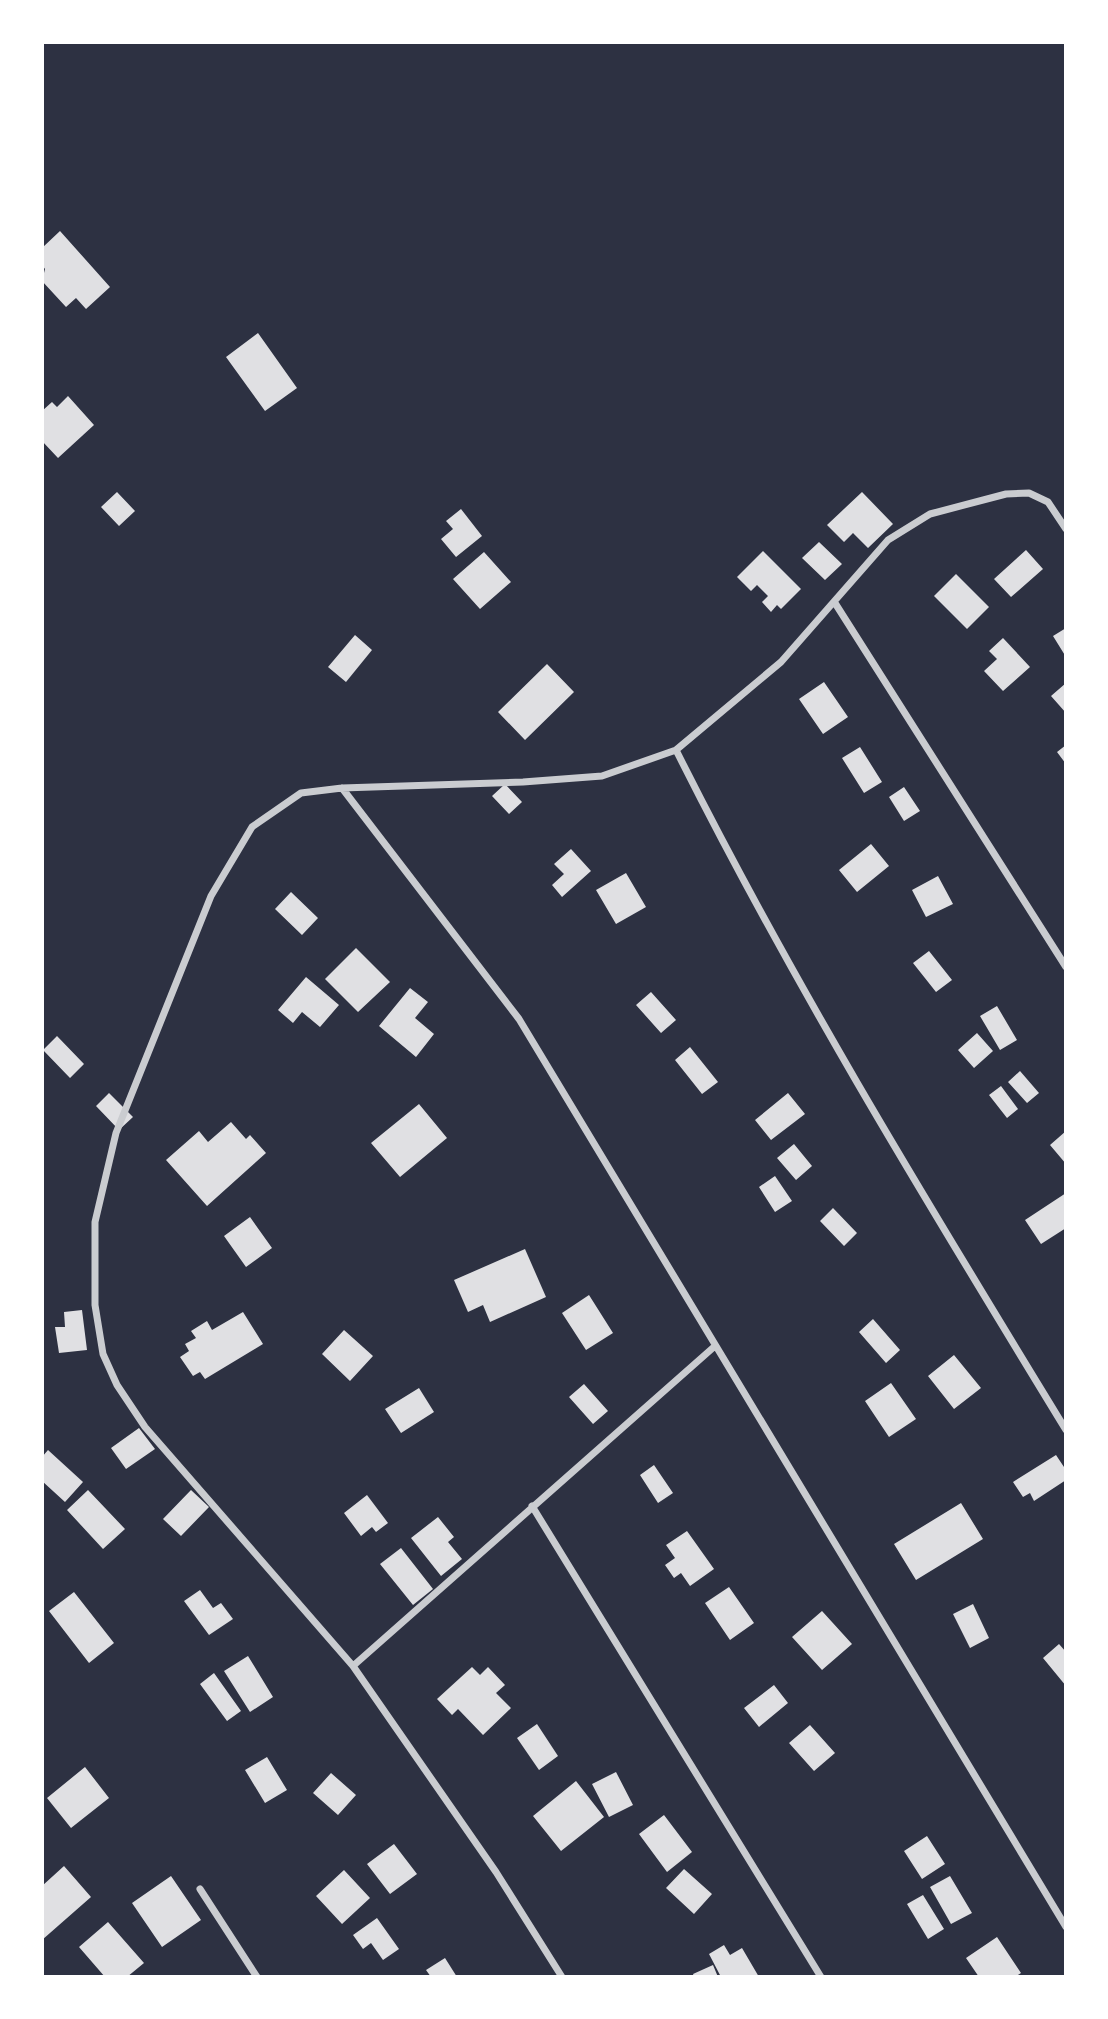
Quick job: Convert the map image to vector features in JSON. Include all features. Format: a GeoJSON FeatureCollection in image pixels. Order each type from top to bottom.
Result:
{"type":"FeatureCollection","features":[{"type":"Feature","properties":{"kind":"street"},"geometry":{"type":"LineString","coordinates":[[562,1977],[496,1872],[353,1666],[145,1427],[117,1385],[103,1354],[95,1306],[94,1222],[116,1133],[211,896],[252,827],[301,793],[342,788],[523,782],[602,776],[676,750],[781,662],[888,540],[930,514],[995,496],[1029,493],[1048,502],[1066,528]]}},
{"type":"Feature","properties":{"kind":"street"},"geometry":{"type":"LineString","coordinates":[[835,603],[1066,967]]}},
{"type":"Feature","properties":{"kind":"street"},"geometry":{"type":"LineString","coordinates":[[676,750],[743,884],[933,1212],[1066,1430]]}},
{"type":"Feature","properties":{"kind":"street"},"geometry":{"type":"LineString","coordinates":[[342,788],[519,1019],[1066,1927]]}},
{"type":"Feature","properties":{"kind":"street"},"geometry":{"type":"LineString","coordinates":[[353,1666],[715,1346]]}},
{"type":"Feature","properties":{"kind":"street"},"geometry":{"type":"LineString","coordinates":[[532,1506],[821,1977]]}},
{"type":"Feature","properties":{"kind":"street"},"geometry":{"type":"LineString","coordinates":[[200,1889],[257,1977]]}},
{"type":"Feature","properties":{"kind":"building"},"geometry":{"type":"Polygon","coordinates":[[[60,231],[110,287],[86,309],[76,298],[66,307],[42,281],[45,269],[42,265],[42,248],[60,231]]]}},
{"type":"Feature","properties":{"kind":"building"},"geometry":{"type":"Polygon","coordinates":[[[258,333],[297,388],[265,411],[226,357],[258,333]]]}},
{"type":"Feature","properties":{"kind":"building"},"geometry":{"type":"Polygon","coordinates":[[[68,396],[94,425],[58,458],[42,441],[42,411],[52,402],[57,407],[68,396]]]}},
{"type":"Feature","properties":{"kind":"building"},"geometry":{"type":"Polygon","coordinates":[[[117,492],[135,511],[119,526],[101,507],[117,492]]]}},
{"type":"Feature","properties":{"kind":"building"},"geometry":{"type":"Polygon","coordinates":[[[862,492],[893,524],[868,548],[853,533],[844,542],[827,525],[862,492]]]}},
{"type":"Feature","properties":{"kind":"building"},"geometry":{"type":"Polygon","coordinates":[[[461,509],[482,536],[456,557],[441,539],[453,529],[446,521],[461,509]]]}},
{"type":"Feature","properties":{"kind":"building"},"geometry":{"type":"Polygon","coordinates":[[[819,542],[842,564],[825,580],[802,558],[819,542]]]}},
{"type":"Feature","properties":{"kind":"building"},"geometry":{"type":"Polygon","coordinates":[[[1026,550],[1043,569],[1011,597],[994,579],[1026,550]]]}},
{"type":"Feature","properties":{"kind":"building"},"geometry":{"type":"Polygon","coordinates":[[[763,551],[801,589],[781,609],[777,605],[771,612],[762,602],[768,596],[757,585],[751,591],[737,577],[763,551]]]}},
{"type":"Feature","properties":{"kind":"building"},"geometry":{"type":"Polygon","coordinates":[[[484,552],[511,582],[480,609],[453,579],[484,552]]]}},
{"type":"Feature","properties":{"kind":"building"},"geometry":{"type":"Polygon","coordinates":[[[956,574],[989,607],[967,629],[934,596],[956,574]]]}},
{"type":"Feature","properties":{"kind":"building"},"geometry":{"type":"Polygon","coordinates":[[[1066,628],[1066,657],[1053,636],[1066,628]]]}},
{"type":"Feature","properties":{"kind":"building"},"geometry":{"type":"Polygon","coordinates":[[[355,635],[372,650],[346,682],[328,667],[355,635]]]}},
{"type":"Feature","properties":{"kind":"building"},"geometry":{"type":"Polygon","coordinates":[[[1003,638],[1030,667],[1003,691],[984,671],[997,659],[989,651],[1003,638]]]}},
{"type":"Feature","properties":{"kind":"building"},"geometry":{"type":"Polygon","coordinates":[[[547,664],[574,692],[525,740],[498,712],[547,664]]]}},
{"type":"Feature","properties":{"kind":"building"},"geometry":{"type":"Polygon","coordinates":[[[824,682],[848,717],[823,734],[799,699],[824,682]]]}},
{"type":"Feature","properties":{"kind":"building"},"geometry":{"type":"Polygon","coordinates":[[[1066,683],[1066,713],[1051,696],[1066,683]]]}},
{"type":"Feature","properties":{"kind":"building"},"geometry":{"type":"Polygon","coordinates":[[[1066,745],[1066,764],[1057,752],[1066,745]]]}},
{"type":"Feature","properties":{"kind":"building"},"geometry":{"type":"Polygon","coordinates":[[[860,747],[882,782],[864,793],[842,758],[860,747]]]}},
{"type":"Feature","properties":{"kind":"building"},"geometry":{"type":"Polygon","coordinates":[[[505,784],[522,802],[509,814],[492,796],[505,784]]]}},
{"type":"Feature","properties":{"kind":"building"},"geometry":{"type":"Polygon","coordinates":[[[904,787],[920,811],[904,821],[889,797],[904,787]]]}},
{"type":"Feature","properties":{"kind":"building"},"geometry":{"type":"Polygon","coordinates":[[[871,844],[889,866],[857,892],[839,870],[871,844]]]}},
{"type":"Feature","properties":{"kind":"building"},"geometry":{"type":"Polygon","coordinates":[[[571,849],[591,871],[562,897],[552,885],[564,874],[554,864],[571,849]]]}},
{"type":"Feature","properties":{"kind":"building"},"geometry":{"type":"Polygon","coordinates":[[[626,873],[646,907],[616,924],[596,890],[626,873]]]}},
{"type":"Feature","properties":{"kind":"building"},"geometry":{"type":"Polygon","coordinates":[[[938,876],[953,904],[926,917],[912,890],[938,876]]]}},
{"type":"Feature","properties":{"kind":"building"},"geometry":{"type":"Polygon","coordinates":[[[291,892],[318,918],[302,935],[275,909],[291,892]]]}},
{"type":"Feature","properties":{"kind":"building"},"geometry":{"type":"Polygon","coordinates":[[[356,948],[390,982],[358,1012],[325,979],[356,948]]]}},
{"type":"Feature","properties":{"kind":"building"},"geometry":{"type":"Polygon","coordinates":[[[929,951],[952,980],[936,992],[913,963],[929,951]]]}},
{"type":"Feature","properties":{"kind":"building"},"geometry":{"type":"Polygon","coordinates":[[[306,977],[339,1005],[320,1027],[302,1012],[293,1023],[278,1010],[306,977]]]}},
{"type":"Feature","properties":{"kind":"building"},"geometry":{"type":"Polygon","coordinates":[[[410,988],[428,1002],[415,1018],[434,1034],[416,1057],[379,1026],[410,988]]]}},
{"type":"Feature","properties":{"kind":"building"},"geometry":{"type":"Polygon","coordinates":[[[651,992],[676,1020],[661,1033],[636,1005],[651,992]]]}},
{"type":"Feature","properties":{"kind":"building"},"geometry":{"type":"Polygon","coordinates":[[[997,1006],[1017,1040],[1000,1050],[980,1016],[997,1006]]]}},
{"type":"Feature","properties":{"kind":"building"},"geometry":{"type":"Polygon","coordinates":[[[977,1033],[993,1051],[974,1068],[958,1050],[977,1033]]]}},
{"type":"Feature","properties":{"kind":"building"},"geometry":{"type":"Polygon","coordinates":[[[57,1036],[84,1064],[70,1078],[43,1050],[57,1036]]]}},
{"type":"Feature","properties":{"kind":"building"},"geometry":{"type":"Polygon","coordinates":[[[690,1047],[718,1082],[702,1094],[675,1060],[690,1047]]]}},
{"type":"Feature","properties":{"kind":"building"},"geometry":{"type":"Polygon","coordinates":[[[1020,1071],[1039,1093],[1027,1103],[1008,1082],[1020,1071]]]}},
{"type":"Feature","properties":{"kind":"building"},"geometry":{"type":"Polygon","coordinates":[[[1001,1086],[1018,1109],[1007,1118],[989,1095],[1001,1086]]]}},
{"type":"Feature","properties":{"kind":"building"},"geometry":{"type":"Polygon","coordinates":[[[109,1093],[133,1117],[119,1130],[96,1106],[109,1093]]]}},
{"type":"Feature","properties":{"kind":"building"},"geometry":{"type":"Polygon","coordinates":[[[788,1093],[805,1114],[771,1140],[755,1120],[788,1093]]]}},
{"type":"Feature","properties":{"kind":"building"},"geometry":{"type":"Polygon","coordinates":[[[419,1104],[447,1138],[400,1177],[371,1143],[419,1104]]]}},
{"type":"Feature","properties":{"kind":"building"},"geometry":{"type":"Polygon","coordinates":[[[231,1122],[246,1139],[250,1135],[266,1153],[207,1206],[166,1160],[199,1131],[208,1142],[231,1122]]]}},
{"type":"Feature","properties":{"kind":"building"},"geometry":{"type":"Polygon","coordinates":[[[1066,1131],[1066,1164],[1050,1145],[1066,1131]]]}},
{"type":"Feature","properties":{"kind":"building"},"geometry":{"type":"Polygon","coordinates":[[[794,1144],[812,1166],[796,1180],[777,1158],[794,1144]]]}},
{"type":"Feature","properties":{"kind":"building"},"geometry":{"type":"Polygon","coordinates":[[[775,1176],[792,1201],[775,1212],[759,1187],[775,1176]]]}},
{"type":"Feature","properties":{"kind":"building"},"geometry":{"type":"Polygon","coordinates":[[[1066,1193],[1066,1228],[1041,1244],[1025,1220],[1066,1193]]]}},
{"type":"Feature","properties":{"kind":"building"},"geometry":{"type":"Polygon","coordinates":[[[833,1208],[857,1233],[844,1246],[820,1221],[833,1208]]]}},
{"type":"Feature","properties":{"kind":"building"},"geometry":{"type":"Polygon","coordinates":[[[250,1217],[272,1248],[246,1267],[224,1236],[250,1217]]]}},
{"type":"Feature","properties":{"kind":"building"},"geometry":{"type":"Polygon","coordinates":[[[525,1249],[546,1297],[490,1322],[483,1305],[468,1312],[454,1280],[525,1249]]]}},
{"type":"Feature","properties":{"kind":"building"},"geometry":{"type":"Polygon","coordinates":[[[589,1295],[613,1333],[586,1350],[562,1313],[589,1295]]]}},
{"type":"Feature","properties":{"kind":"building"},"geometry":{"type":"Polygon","coordinates":[[[82,1310],[87,1350],[59,1353],[55,1327],[65,1327],[64,1312],[82,1310]]]}},
{"type":"Feature","properties":{"kind":"building"},"geometry":{"type":"Polygon","coordinates":[[[243,1312],[263,1344],[205,1379],[200,1372],[193,1376],[180,1357],[189,1351],[185,1344],[196,1338],[191,1331],[207,1321],[212,1330],[243,1312]]]}},
{"type":"Feature","properties":{"kind":"building"},"geometry":{"type":"Polygon","coordinates":[[[873,1319],[900,1350],[886,1363],[859,1332],[873,1319]]]}},
{"type":"Feature","properties":{"kind":"building"},"geometry":{"type":"Polygon","coordinates":[[[344,1330],[373,1356],[350,1381],[322,1354],[344,1330]]]}},
{"type":"Feature","properties":{"kind":"building"},"geometry":{"type":"Polygon","coordinates":[[[954,1355],[981,1388],[954,1409],[928,1376],[954,1355]]]}},
{"type":"Feature","properties":{"kind":"building"},"geometry":{"type":"Polygon","coordinates":[[[891,1383],[916,1419],[889,1437],[865,1401],[891,1383]]]}},
{"type":"Feature","properties":{"kind":"building"},"geometry":{"type":"Polygon","coordinates":[[[584,1384],[608,1411],[593,1424],[569,1397],[584,1384]]]}},
{"type":"Feature","properties":{"kind":"building"},"geometry":{"type":"Polygon","coordinates":[[[419,1388],[434,1412],[401,1433],[385,1409],[419,1388]]]}},
{"type":"Feature","properties":{"kind":"building"},"geometry":{"type":"Polygon","coordinates":[[[139,1428],[155,1449],[126,1469],[111,1448],[139,1428]]]}},
{"type":"Feature","properties":{"kind":"building"},"geometry":{"type":"Polygon","coordinates":[[[48,1450],[83,1482],[65,1502],[42,1481],[42,1457],[48,1450]]]}},
{"type":"Feature","properties":{"kind":"building"},"geometry":{"type":"Polygon","coordinates":[[[1056,1455],[1066,1470],[1066,1480],[1034,1501],[1030,1493],[1023,1497],[1013,1482],[1056,1455]]]}},
{"type":"Feature","properties":{"kind":"building"},"geometry":{"type":"Polygon","coordinates":[[[654,1465],[673,1493],[658,1503],[640,1475],[654,1465]]]}},
{"type":"Feature","properties":{"kind":"building"},"geometry":{"type":"Polygon","coordinates":[[[88,1490],[125,1529],[103,1549],[67,1510],[88,1490]]]}},
{"type":"Feature","properties":{"kind":"building"},"geometry":{"type":"Polygon","coordinates":[[[191,1490],[209,1507],[181,1536],[163,1519],[191,1490]]]}},
{"type":"Feature","properties":{"kind":"building"},"geometry":{"type":"Polygon","coordinates":[[[367,1495],[388,1523],[376,1532],[372,1527],[361,1536],[344,1513],[367,1495]]]}},
{"type":"Feature","properties":{"kind":"building"},"geometry":{"type":"Polygon","coordinates":[[[961,1503],[983,1539],[916,1580],[894,1544],[961,1503]]]}},
{"type":"Feature","properties":{"kind":"building"},"geometry":{"type":"Polygon","coordinates":[[[438,1517],[454,1537],[448,1542],[462,1559],[441,1576],[411,1538],[438,1517]]]}},
{"type":"Feature","properties":{"kind":"building"},"geometry":{"type":"Polygon","coordinates":[[[687,1531],[714,1569],[690,1586],[681,1573],[674,1578],[665,1565],[675,1558],[666,1545],[687,1531]]]}},
{"type":"Feature","properties":{"kind":"building"},"geometry":{"type":"Polygon","coordinates":[[[401,1548],[433,1589],[413,1605],[380,1564],[401,1548]]]}},
{"type":"Feature","properties":{"kind":"building"},"geometry":{"type":"Polygon","coordinates":[[[729,1587],[754,1623],[730,1640],[705,1603],[729,1587]]]}},
{"type":"Feature","properties":{"kind":"building"},"geometry":{"type":"Polygon","coordinates":[[[200,1590],[213,1608],[221,1603],[233,1619],[209,1635],[184,1601],[200,1590]]]}},
{"type":"Feature","properties":{"kind":"building"},"geometry":{"type":"Polygon","coordinates":[[[74,1592],[114,1643],[89,1663],[49,1611],[74,1592]]]}},
{"type":"Feature","properties":{"kind":"building"},"geometry":{"type":"Polygon","coordinates":[[[973,1604],[989,1638],[970,1648],[953,1614],[973,1604]]]}},
{"type":"Feature","properties":{"kind":"building"},"geometry":{"type":"Polygon","coordinates":[[[822,1611],[852,1644],[822,1670],[792,1637],[822,1611]]]}},
{"type":"Feature","properties":{"kind":"building"},"geometry":{"type":"Polygon","coordinates":[[[1059,1644],[1066,1652],[1066,1686],[1043,1658],[1059,1644]]]}},
{"type":"Feature","properties":{"kind":"building"},"geometry":{"type":"Polygon","coordinates":[[[248,1656],[273,1697],[250,1712],[224,1671],[248,1656]]]}},
{"type":"Feature","properties":{"kind":"building"},"geometry":{"type":"Polygon","coordinates":[[[472,1667],[480,1675],[488,1667],[505,1685],[496,1693],[511,1708],[483,1735],[458,1709],[452,1715],[437,1699],[472,1667]]]}},
{"type":"Feature","properties":{"kind":"building"},"geometry":{"type":"Polygon","coordinates":[[[214,1673],[241,1711],[227,1721],[200,1684],[214,1673]]]}},
{"type":"Feature","properties":{"kind":"building"},"geometry":{"type":"Polygon","coordinates":[[[774,1685],[788,1703],[759,1727],[744,1708],[774,1685]]]}},
{"type":"Feature","properties":{"kind":"building"},"geometry":{"type":"Polygon","coordinates":[[[537,1724],[558,1756],[539,1770],[517,1738],[537,1724]]]}},
{"type":"Feature","properties":{"kind":"building"},"geometry":{"type":"Polygon","coordinates":[[[810,1725],[835,1753],[814,1771],[789,1743],[810,1725]]]}},
{"type":"Feature","properties":{"kind":"building"},"geometry":{"type":"Polygon","coordinates":[[[267,1757],[287,1790],[265,1803],[245,1770],[267,1757]]]}},
{"type":"Feature","properties":{"kind":"building"},"geometry":{"type":"Polygon","coordinates":[[[85,1767],[109,1798],[71,1828],[47,1798],[85,1767]]]}},
{"type":"Feature","properties":{"kind":"building"},"geometry":{"type":"Polygon","coordinates":[[[616,1772],[633,1805],[609,1817],[592,1784],[616,1772]]]}},
{"type":"Feature","properties":{"kind":"building"},"geometry":{"type":"Polygon","coordinates":[[[331,1773],[356,1795],[338,1815],[313,1793],[331,1773]]]}},
{"type":"Feature","properties":{"kind":"building"},"geometry":{"type":"Polygon","coordinates":[[[576,1781],[604,1817],[561,1851],[533,1816],[576,1781]]]}},
{"type":"Feature","properties":{"kind":"building"},"geometry":{"type":"Polygon","coordinates":[[[664,1815],[692,1852],[667,1872],[639,1834],[664,1815]]]}},
{"type":"Feature","properties":{"kind":"building"},"geometry":{"type":"Polygon","coordinates":[[[927,1836],[945,1864],[922,1879],[904,1851],[927,1836]]]}},
{"type":"Feature","properties":{"kind":"building"},"geometry":{"type":"Polygon","coordinates":[[[394,1844],[417,1874],[390,1894],[367,1864],[394,1844]]]}},
{"type":"Feature","properties":{"kind":"building"},"geometry":{"type":"Polygon","coordinates":[[[64,1866],[91,1897],[42,1940],[42,1886],[64,1866]]]}},
{"type":"Feature","properties":{"kind":"building"},"geometry":{"type":"Polygon","coordinates":[[[684,1869],[712,1894],[694,1914],[666,1888],[684,1869]]]}},
{"type":"Feature","properties":{"kind":"building"},"geometry":{"type":"Polygon","coordinates":[[[344,1870],[370,1898],[342,1924],[316,1896],[344,1870]]]}},
{"type":"Feature","properties":{"kind":"building"},"geometry":{"type":"Polygon","coordinates":[[[171,1876],[201,1920],[162,1947],[132,1903],[171,1876]]]}},
{"type":"Feature","properties":{"kind":"building"},"geometry":{"type":"Polygon","coordinates":[[[950,1876],[972,1913],[951,1924],[930,1887],[950,1876]]]}},
{"type":"Feature","properties":{"kind":"building"},"geometry":{"type":"Polygon","coordinates":[[[923,1895],[944,1929],[928,1939],[907,1904],[923,1895]]]}},
{"type":"Feature","properties":{"kind":"building"},"geometry":{"type":"Polygon","coordinates":[[[377,1918],[399,1949],[383,1960],[371,1943],[363,1949],[353,1935],[377,1918]]]}},
{"type":"Feature","properties":{"kind":"building"},"geometry":{"type":"Polygon","coordinates":[[[108,1922],[144,1963],[127,1977],[105,1977],[79,1947],[108,1922]]]}},
{"type":"Feature","properties":{"kind":"building"},"geometry":{"type":"Polygon","coordinates":[[[997,1937],[1021,1973],[1015,1977],[979,1977],[966,1958],[997,1937]]]}},
{"type":"Feature","properties":{"kind":"building"},"geometry":{"type":"Polygon","coordinates":[[[724,1945],[730,1955],[742,1948],[759,1977],[721,1977],[709,1954],[724,1945]]]}},
{"type":"Feature","properties":{"kind":"building"},"geometry":{"type":"Polygon","coordinates":[[[445,1958],[457,1977],[431,1977],[426,1970],[445,1958]]]}},
{"type":"Feature","properties":{"kind":"building"},"geometry":{"type":"Polygon","coordinates":[[[713,1965],[718,1977],[694,1977],[693,1974],[713,1965]]]}}]}
